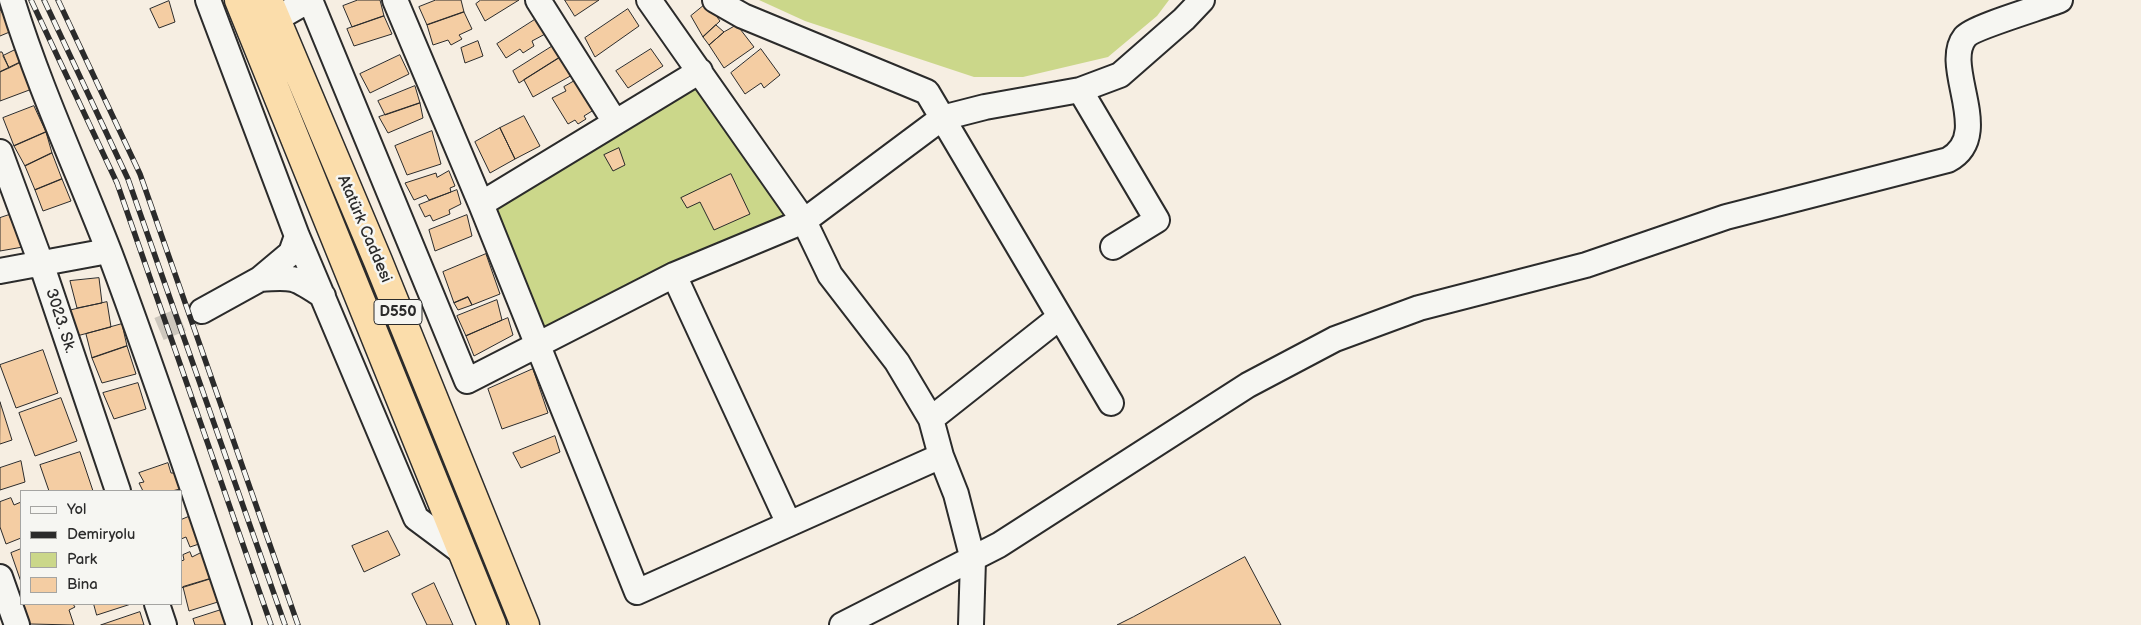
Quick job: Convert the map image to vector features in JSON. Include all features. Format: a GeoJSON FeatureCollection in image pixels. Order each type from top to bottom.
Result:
{"type":"FeatureCollection","features":[{"type":"Feature","properties":{"kind":"highway","name":"Atatürk Caddesi"},"geometry":{"type":"LineString","coordinates":[[239,0],[492,625]]}},
{"type":"Feature","properties":{"kind":"highway","name":"Atatürk Caddesi"},"geometry":{"type":"LineString","coordinates":[[272,9],[385,280],[525,625]]}},
{"type":"Feature","properties":{"kind":"street"},"geometry":{"type":"LineString","coordinates":[[12,0],[30,57],[62,131],[108,251],[149,332],[239,625]]}},
{"type":"Feature","properties":{"kind":"street"},"geometry":{"type":"LineString","coordinates":[[208,0],[297,236],[416,518],[463,553]]}},
{"type":"Feature","properties":{"kind":"street"},"geometry":{"type":"LineString","coordinates":[[272,9],[310,0],[467,381],[674,274],[804,221],[942,118],[985,107],[1080,90],[1120,75],[1184,19],[1202,0]]}},
{"type":"Feature","properties":{"kind":"street"},"geometry":{"type":"LineString","coordinates":[[395,0],[481,204],[637,592],[941,456]]}},
{"type":"Feature","properties":{"kind":"street"},"geometry":{"type":"LineString","coordinates":[[538,0],[615,122]]}},
{"type":"Feature","properties":{"kind":"street"},"geometry":{"type":"LineString","coordinates":[[650,0],[804,221],[830,275],[897,362],[931,419],[941,456],[956,494],[973,560],[972,625]]}},
{"type":"Feature","properties":{"kind":"street"},"geometry":{"type":"LineString","coordinates":[[715,0],[752,20],[927,92],[1111,403]]}},
{"type":"Feature","properties":{"kind":"street"},"geometry":{"type":"LineString","coordinates":[[842,625],[883,602],[973,560],[1248,385],[1291,361],[1351,333],[1419,308],[1586,265],[1726,217],[1948,160],[1963,149],[1968,134],[1959,52],[1965,37],[1981,27],[2037,10],[2060,0]]}},
{"type":"Feature","properties":{"kind":"street"},"geometry":{"type":"LineString","coordinates":[[481,204],[700,71]]}},
{"type":"Feature","properties":{"kind":"street"},"geometry":{"type":"LineString","coordinates":[[1080,90],[1157,220],[1112,247]]}},
{"type":"Feature","properties":{"kind":"street","name":"3023. Sk."},"geometry":{"type":"LineString","coordinates":[[0,152],[41,263],[118,490]]}},
{"type":"Feature","properties":{"kind":"street"},"geometry":{"type":"LineString","coordinates":[[202,311],[260,279],[291,254],[297,236]]}},
{"type":"Feature","properties":{"kind":"street"},"geometry":{"type":"LineString","coordinates":[[0,271],[108,251]]}},
{"type":"Feature","properties":{"kind":"street"},"geometry":{"type":"LineString","coordinates":[[674,274],[789,524]]}},
{"type":"Feature","properties":{"kind":"street"},"geometry":{"type":"LineString","coordinates":[[260,279],[288,276],[304,283],[322,296]]}},
{"type":"Feature","properties":{"kind":"street"},"geometry":{"type":"LineString","coordinates":[[931,419],[1060,316]]}},
{"type":"Feature","properties":{"kind":"street"},"geometry":{"type":"LineString","coordinates":[[0,578],[17,625]]}},
{"type":"Feature","properties":{"kind":"street"},"geometry":{"type":"LineString","coordinates":[[157,605],[164,625]]}},
{"type":"Feature","properties":{"kind":"green space"},"geometry":{"type":"Polygon","coordinates":[[[759,0],[1169,0],[1157,16],[1108,57],[1023,77],[974,77],[805,21],[759,0]]]}},
{"type":"Feature","properties":{"kind":"green space"},"geometry":{"type":"Polygon","coordinates":[[[699,84],[791,218],[546,331],[492,202],[699,84]]]}},
{"type":"Feature","properties":{"kind":"building"},"geometry":{"type":"Polygon","coordinates":[[[358,0],[380,0],[384,16],[352,27],[343,6],[358,0]]]}},
{"type":"Feature","properties":{"kind":"building"},"geometry":{"type":"Polygon","coordinates":[[[436,0],[461,0],[464,12],[427,25],[419,7],[436,0]]]}},
{"type":"Feature","properties":{"kind":"building"},"geometry":{"type":"Polygon","coordinates":[[[481,0],[519,0],[485,21],[476,4],[481,0]]]}},
{"type":"Feature","properties":{"kind":"building"},"geometry":{"type":"Polygon","coordinates":[[[565,0],[599,0],[575,16],[565,0]]]}},
{"type":"Feature","properties":{"kind":"building"},"geometry":{"type":"Polygon","coordinates":[[[169,1],[175,22],[159,28],[150,9],[169,1]]]}},
{"type":"Feature","properties":{"kind":"building"},"geometry":{"type":"Polygon","coordinates":[[[707,3],[720,21],[703,37],[691,16],[707,3]]]}},
{"type":"Feature","properties":{"kind":"building"},"geometry":{"type":"Polygon","coordinates":[[[0,9],[12,31],[0,36],[0,9]]]}},
{"type":"Feature","properties":{"kind":"building"},"geometry":{"type":"Polygon","coordinates":[[[628,9],[639,26],[595,57],[585,38],[628,9]]]}},
{"type":"Feature","properties":{"kind":"building"},"geometry":{"type":"Polygon","coordinates":[[[464,12],[472,29],[459,35],[462,39],[451,45],[448,40],[433,45],[427,25],[464,12]]]}},
{"type":"Feature","properties":{"kind":"building"},"geometry":{"type":"Polygon","coordinates":[[[384,16],[392,34],[354,46],[347,29],[384,16]]]}},
{"type":"Feature","properties":{"kind":"building"},"geometry":{"type":"Polygon","coordinates":[[[536,19],[547,33],[532,41],[534,46],[523,53],[520,49],[506,58],[497,44],[536,19]]]}},
{"type":"Feature","properties":{"kind":"building"},"geometry":{"type":"Polygon","coordinates":[[[716,25],[724,32],[709,45],[703,37],[716,25]]]}},
{"type":"Feature","properties":{"kind":"building"},"geometry":{"type":"Polygon","coordinates":[[[737,25],[754,47],[724,68],[709,45],[724,32],[737,25]]]}},
{"type":"Feature","properties":{"kind":"building"},"geometry":{"type":"Polygon","coordinates":[[[478,41],[483,56],[465,63],[461,48],[478,41]]]}},
{"type":"Feature","properties":{"kind":"building"},"geometry":{"type":"Polygon","coordinates":[[[556,44],[562,56],[519,83],[513,71],[556,44]]]}},
{"type":"Feature","properties":{"kind":"building"},"geometry":{"type":"Polygon","coordinates":[[[17,49],[23,61],[9,68],[3,56],[17,49]]]}},
{"type":"Feature","properties":{"kind":"building"},"geometry":{"type":"Polygon","coordinates":[[[651,49],[663,66],[628,88],[616,71],[651,49]]]}},
{"type":"Feature","properties":{"kind":"building"},"geometry":{"type":"Polygon","coordinates":[[[761,49],[780,75],[764,88],[761,83],[745,94],[731,73],[761,49]]]}},
{"type":"Feature","properties":{"kind":"building"},"geometry":{"type":"Polygon","coordinates":[[[0,52],[2,52],[9,68],[0,72],[0,52]]]}},
{"type":"Feature","properties":{"kind":"building"},"geometry":{"type":"Polygon","coordinates":[[[400,55],[409,74],[370,93],[360,74],[400,55]]]}},
{"type":"Feature","properties":{"kind":"building"},"geometry":{"type":"Polygon","coordinates":[[[562,56],[574,74],[533,97],[524,80],[562,56]]]}},
{"type":"Feature","properties":{"kind":"building"},"geometry":{"type":"Polygon","coordinates":[[[23,61],[32,89],[0,101],[0,72],[23,61]]]}},
{"type":"Feature","properties":{"kind":"building"},"geometry":{"type":"Polygon","coordinates":[[[578,79],[597,108],[584,116],[586,119],[578,124],[575,120],[568,124],[552,98],[566,91],[564,87],[578,79]]]}},
{"type":"Feature","properties":{"kind":"building"},"geometry":{"type":"Polygon","coordinates":[[[415,86],[420,103],[385,115],[378,101],[415,86]]]}},
{"type":"Feature","properties":{"kind":"building"},"geometry":{"type":"Polygon","coordinates":[[[420,103],[423,118],[388,133],[379,117],[420,103]]]}},
{"type":"Feature","properties":{"kind":"building"},"geometry":{"type":"Polygon","coordinates":[[[34,106],[46,132],[14,146],[3,118],[34,106]]]}},
{"type":"Feature","properties":{"kind":"building"},"geometry":{"type":"Polygon","coordinates":[[[524,116],[540,146],[515,159],[500,128],[524,116]]]}},
{"type":"Feature","properties":{"kind":"building"},"geometry":{"type":"Polygon","coordinates":[[[500,128],[515,159],[490,173],[475,142],[500,128]]]}},
{"type":"Feature","properties":{"kind":"building"},"geometry":{"type":"Polygon","coordinates":[[[432,131],[441,164],[407,175],[395,146],[432,131]]]}},
{"type":"Feature","properties":{"kind":"building"},"geometry":{"type":"Polygon","coordinates":[[[46,132],[52,153],[25,166],[14,146],[46,132]]]}},
{"type":"Feature","properties":{"kind":"building"},"geometry":{"type":"Polygon","coordinates":[[[619,148],[625,165],[613,171],[604,155],[619,148]]]}},
{"type":"Feature","properties":{"kind":"building"},"geometry":{"type":"Polygon","coordinates":[[[52,153],[62,179],[35,190],[25,166],[52,153]]]}},
{"type":"Feature","properties":{"kind":"building"},"geometry":{"type":"Polygon","coordinates":[[[449,171],[455,186],[450,188],[451,192],[429,200],[426,195],[414,200],[405,183],[436,173],[437,177],[449,171]]]}},
{"type":"Feature","properties":{"kind":"building"},"geometry":{"type":"Polygon","coordinates":[[[731,174],[750,214],[714,230],[700,202],[687,208],[681,198],[731,174]]]}},
{"type":"Feature","properties":{"kind":"building"},"geometry":{"type":"Polygon","coordinates":[[[62,179],[71,201],[43,211],[35,190],[62,179]]]}},
{"type":"Feature","properties":{"kind":"building"},"geometry":{"type":"Polygon","coordinates":[[[457,190],[461,204],[449,210],[450,214],[433,221],[430,215],[425,217],[419,205],[457,190]]]}},
{"type":"Feature","properties":{"kind":"building"},"geometry":{"type":"Polygon","coordinates":[[[9,215],[23,247],[0,251],[0,218],[9,215]]]}},
{"type":"Feature","properties":{"kind":"building"},"geometry":{"type":"Polygon","coordinates":[[[467,215],[472,236],[435,251],[429,230],[467,215]]]}},
{"type":"Feature","properties":{"kind":"building"},"geometry":{"type":"Polygon","coordinates":[[[486,254],[500,294],[472,305],[468,297],[454,303],[443,272],[486,254]]]}},
{"type":"Feature","properties":{"kind":"building"},"geometry":{"type":"Polygon","coordinates":[[[99,278],[102,303],[77,308],[70,281],[99,278]]]}},
{"type":"Feature","properties":{"kind":"building"},"geometry":{"type":"Polygon","coordinates":[[[468,297],[472,305],[458,310],[454,303],[468,297]]]}},
{"type":"Feature","properties":{"kind":"building"},"geometry":{"type":"Polygon","coordinates":[[[497,300],[502,320],[466,336],[457,316],[497,300]]]}},
{"type":"Feature","properties":{"kind":"building"},"geometry":{"type":"Polygon","coordinates":[[[107,302],[111,327],[69,338],[63,312],[107,302]]]}},
{"type":"Feature","properties":{"kind":"building"},"geometry":{"type":"Polygon","coordinates":[[[508,318],[513,335],[474,356],[466,336],[508,318]]]}},
{"type":"Feature","properties":{"kind":"building"},"geometry":{"type":"Polygon","coordinates":[[[122,324],[127,346],[92,358],[86,334],[122,324]]]}},
{"type":"Feature","properties":{"kind":"building"},"geometry":{"type":"Polygon","coordinates":[[[127,346],[136,374],[102,383],[92,358],[127,346]]]}},
{"type":"Feature","properties":{"kind":"building"},"geometry":{"type":"Polygon","coordinates":[[[43,350],[58,393],[16,408],[0,365],[43,350]]]}},
{"type":"Feature","properties":{"kind":"building"},"geometry":{"type":"Polygon","coordinates":[[[533,369],[548,413],[502,429],[488,389],[533,369]]]}},
{"type":"Feature","properties":{"kind":"building"},"geometry":{"type":"Polygon","coordinates":[[[138,383],[146,409],[114,419],[103,393],[138,383]]]}},
{"type":"Feature","properties":{"kind":"building"},"geometry":{"type":"Polygon","coordinates":[[[61,398],[77,441],[35,456],[19,413],[61,398]]]}},
{"type":"Feature","properties":{"kind":"building"},"geometry":{"type":"Polygon","coordinates":[[[0,402],[12,440],[0,444],[0,402]]]}},
{"type":"Feature","properties":{"kind":"building"},"geometry":{"type":"Polygon","coordinates":[[[555,436],[560,452],[521,468],[513,453],[555,436]]]}},
{"type":"Feature","properties":{"kind":"building"},"geometry":{"type":"Polygon","coordinates":[[[80,452],[93,490],[49,490],[40,465],[80,452]]]}},
{"type":"Feature","properties":{"kind":"building"},"geometry":{"type":"Polygon","coordinates":[[[21,461],[25,482],[0,490],[0,468],[21,461]]]}},
{"type":"Feature","properties":{"kind":"building"},"geometry":{"type":"Polygon","coordinates":[[[168,463],[171,473],[176,473],[180,489],[142,490],[139,483],[144,482],[139,473],[168,463]]]}},
{"type":"Feature","properties":{"kind":"building"},"geometry":{"type":"Polygon","coordinates":[[[11,498],[14,505],[20,502],[20,538],[6,544],[0,527],[0,502],[11,498]]]}},
{"type":"Feature","properties":{"kind":"building"},"geometry":{"type":"Polygon","coordinates":[[[193,515],[202,543],[190,547],[186,537],[182,539],[182,520],[193,515]]]}},
{"type":"Feature","properties":{"kind":"building"},"geometry":{"type":"Polygon","coordinates":[[[388,531],[400,555],[364,572],[352,546],[388,531]]]}},
{"type":"Feature","properties":{"kind":"building"},"geometry":{"type":"Polygon","coordinates":[[[20,549],[20,579],[11,553],[20,549]]]}},
{"type":"Feature","properties":{"kind":"building"},"geometry":{"type":"Polygon","coordinates":[[[190,552],[192,557],[202,552],[213,578],[182,588],[183,555],[190,552]]]}},
{"type":"Feature","properties":{"kind":"building"},"geometry":{"type":"Polygon","coordinates":[[[1245,557],[1281,625],[1117,625],[1133,617],[1245,557]]]}},
{"type":"Feature","properties":{"kind":"building"},"geometry":{"type":"Polygon","coordinates":[[[213,578],[221,601],[189,611],[183,587],[213,578]]]}},
{"type":"Feature","properties":{"kind":"building"},"geometry":{"type":"Polygon","coordinates":[[[434,583],[453,625],[427,625],[412,594],[434,583]]]}},
{"type":"Feature","properties":{"kind":"building"},"geometry":{"type":"Polygon","coordinates":[[[24,605],[74,605],[75,607],[69,610],[74,625],[30,624],[24,605]]]}},
{"type":"Feature","properties":{"kind":"building"},"geometry":{"type":"Polygon","coordinates":[[[94,605],[128,605],[97,615],[94,605]]]}},
{"type":"Feature","properties":{"kind":"building"},"geometry":{"type":"Polygon","coordinates":[[[224,609],[229,625],[195,625],[193,619],[224,609]]]}},
{"type":"Feature","properties":{"kind":"building"},"geometry":{"type":"Polygon","coordinates":[[[140,612],[144,625],[101,625],[140,612]]]}},
{"type":"Feature","properties":{"kind":"tunnel"},"geometry":{"type":"LineString","coordinates":[[159,329],[202,311]]}},
{"type":"Feature","properties":{"kind":"railway"},"geometry":{"type":"LineString","coordinates":[[31,0],[117,183],[271,625]]}},
{"type":"Feature","properties":{"kind":"railway"},"geometry":{"type":"LineString","coordinates":[[44,0],[128,179],[285,625]]}},
{"type":"Feature","properties":{"kind":"railway"},"geometry":{"type":"LineString","coordinates":[[58,0],[140,174],[298,625]]}}]}
